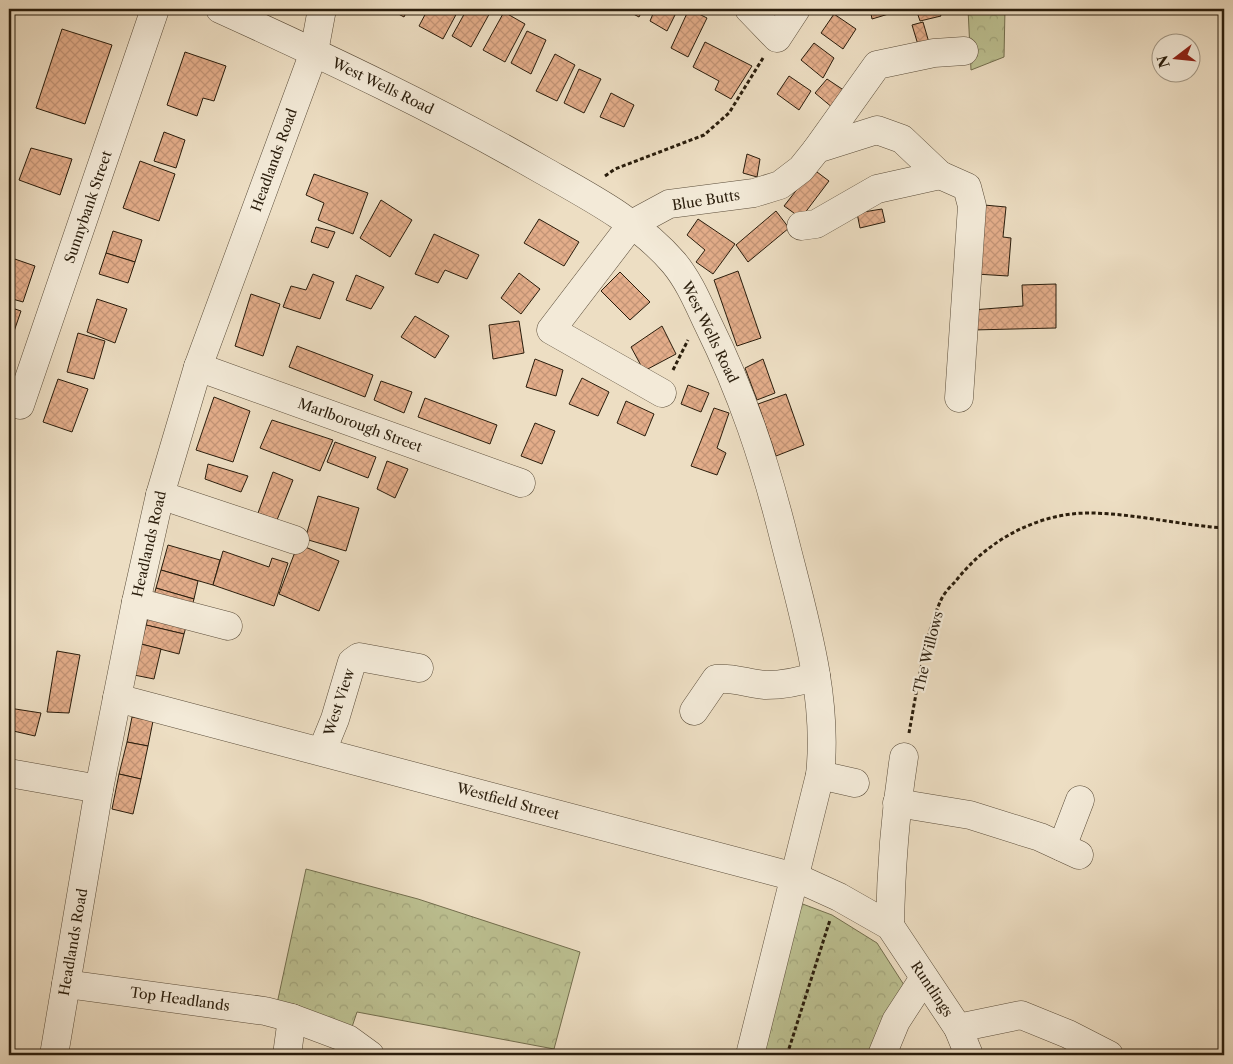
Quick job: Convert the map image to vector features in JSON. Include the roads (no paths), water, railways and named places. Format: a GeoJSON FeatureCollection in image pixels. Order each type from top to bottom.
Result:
{"type":"FeatureCollection","features":[{"type":"Feature","properties":{"kind":"street","name":"Sunnybank Street"},"geometry":{"type":"LineString","coordinates":[[20,405],[155,9]]}},
{"type":"Feature","properties":{"kind":"street","name":"West Wells Road"},"geometry":{"type":"LineString","coordinates":[[220,9],[314,52],[482,135],[581,192],[632,224],[674,263],[690,285],[729,367],[757,438],[799,599],[816,676],[824,745],[820,775],[750,1055]]}},
{"type":"Feature","properties":{"kind":"street"},"geometry":{"type":"LineString","coordinates":[[314,52],[322,9]]}},
{"type":"Feature","properties":{"kind":"street"},"geometry":{"type":"LineString","coordinates":[[749,9],[777,38],[796,9]]}},
{"type":"Feature","properties":{"kind":"street","name":"Headlands Road"},"geometry":{"type":"LineString","coordinates":[[54,1055],[99,789],[136,602],[160,495],[198,367],[314,52]]}},
{"type":"Feature","properties":{"kind":"street","name":"Blue Butts"},"geometry":{"type":"LineString","coordinates":[[632,224],[669,204],[754,193],[780,185],[801,169],[877,65],[934,52],[964,52]]}},
{"type":"Feature","properties":{"kind":"street"},"geometry":{"type":"LineString","coordinates":[[817,149],[877,130],[902,139],[940,175],[967,187],[972,206],[959,398]]}},
{"type":"Feature","properties":{"kind":"street"},"geometry":{"type":"LineString","coordinates":[[801,226],[816,224],[877,189],[940,175]]}},
{"type":"Feature","properties":{"kind":"street"},"geometry":{"type":"LineString","coordinates":[[632,224],[551,330],[662,393]]}},
{"type":"Feature","properties":{"kind":"street","name":"Marlborough Street"},"geometry":{"type":"LineString","coordinates":[[198,367],[521,483]]}},
{"type":"Feature","properties":{"kind":"street"},"geometry":{"type":"LineString","coordinates":[[160,495],[295,540]]}},
{"type":"Feature","properties":{"kind":"street"},"geometry":{"type":"LineString","coordinates":[[136,602],[228,626]]}},
{"type":"Feature","properties":{"kind":"street","name":"West View"},"geometry":{"type":"LineString","coordinates":[[322,751],[335,719],[352,662],[359,657],[419,668]]}},
{"type":"Feature","properties":{"kind":"street"},"geometry":{"type":"LineString","coordinates":[[694,711],[716,679],[730,678],[765,685],[782,684],[816,676]]}},
{"type":"Feature","properties":{"kind":"street","name":"Westfield Street"},"geometry":{"type":"LineString","coordinates":[[118,698],[795,877],[839,897],[890,926]]}},
{"type":"Feature","properties":{"kind":"street"},"geometry":{"type":"LineString","coordinates":[[890,926],[891,868],[897,803],[904,757]]}},
{"type":"Feature","properties":{"kind":"street"},"geometry":{"type":"LineString","coordinates":[[9,773],[99,789]]}},
{"type":"Feature","properties":{"kind":"street"},"geometry":{"type":"LineString","coordinates":[[820,775],[855,783]]}},
{"type":"Feature","properties":{"kind":"street"},"geometry":{"type":"LineString","coordinates":[[897,803],[970,815],[1040,837],[1071,851],[1080,800]]}},
{"type":"Feature","properties":{"kind":"street","name":"Runtlings"},"geometry":{"type":"LineString","coordinates":[[890,926],[958,1028],[969,1055]]}},
{"type":"Feature","properties":{"kind":"street"},"geometry":{"type":"LineString","coordinates":[[882,1055],[896,1022],[924,978]]}},
{"type":"Feature","properties":{"kind":"street","name":"Top Headlands"},"geometry":{"type":"LineString","coordinates":[[66,984],[265,1011],[292,1018],[348,1039],[370,1055]]}},
{"type":"Feature","properties":{"kind":"street"},"geometry":{"type":"LineString","coordinates":[[958,1028],[1021,1014],[1068,1034],[1109,1055]]}},
{"type":"Feature","properties":{"kind":"street"},"geometry":{"type":"LineString","coordinates":[[287,1055],[292,1018]]}}]}
